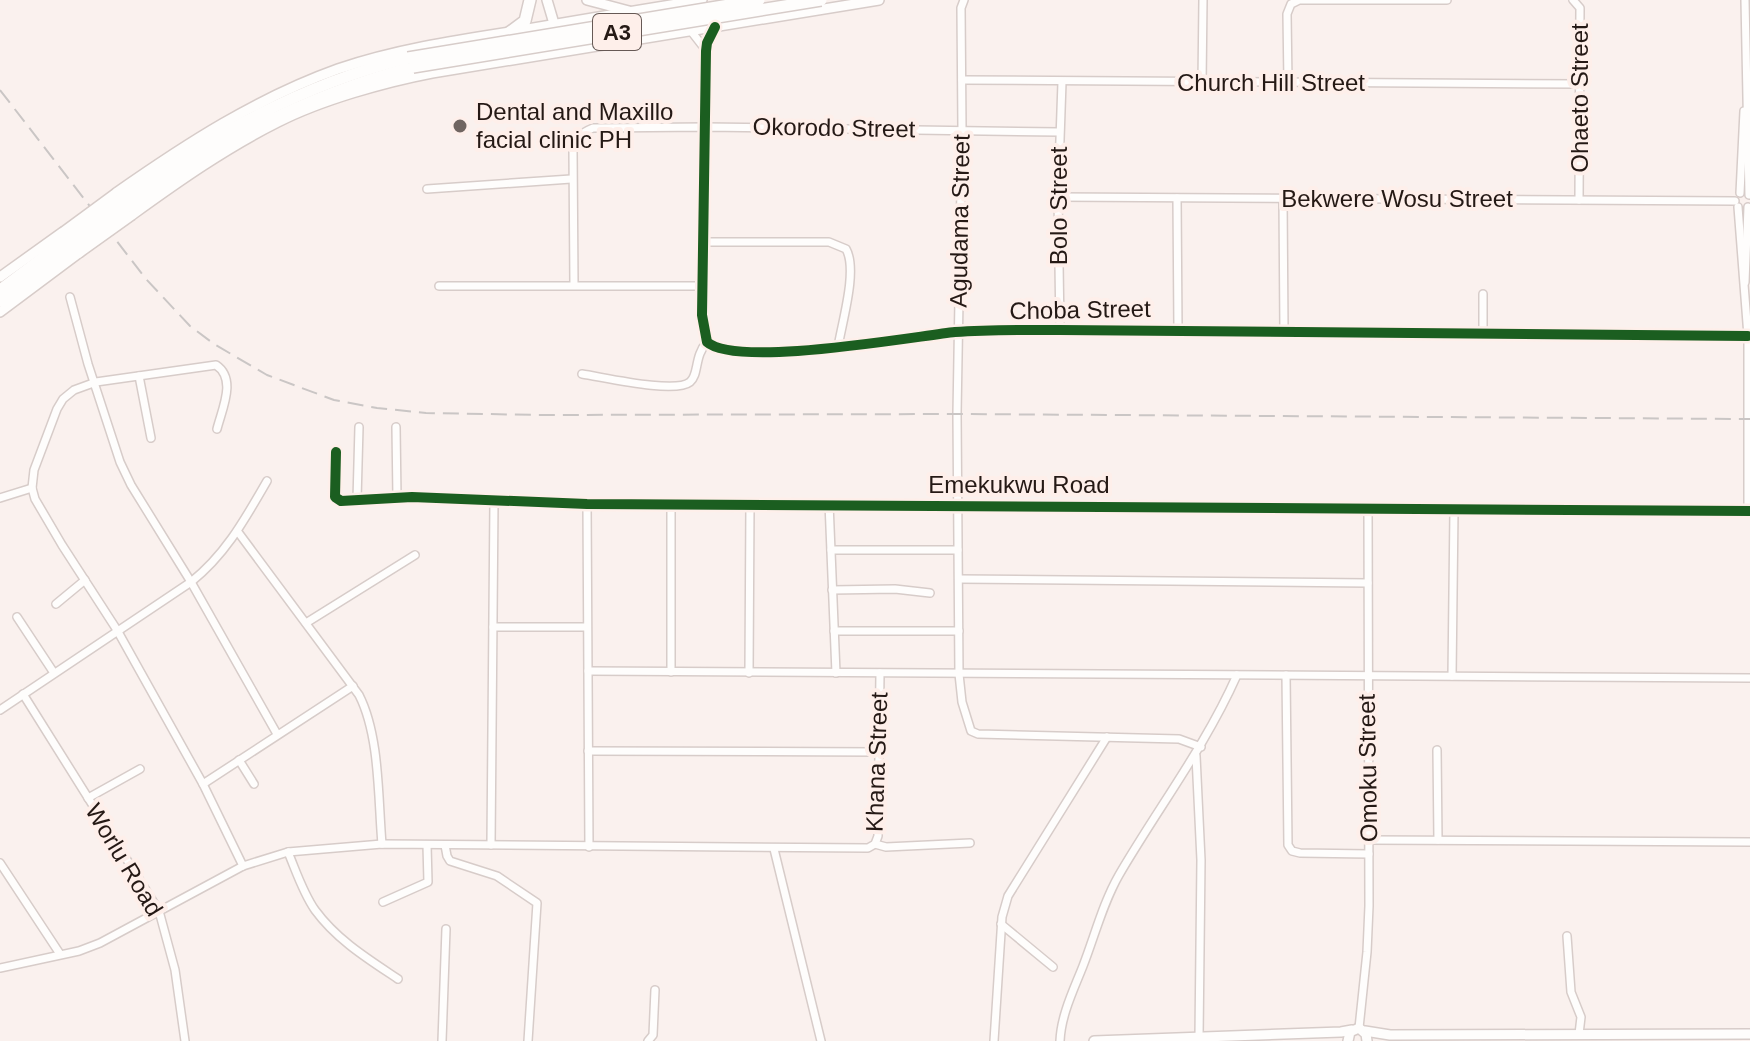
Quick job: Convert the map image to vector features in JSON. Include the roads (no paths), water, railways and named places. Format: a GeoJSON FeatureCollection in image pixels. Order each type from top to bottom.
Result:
{"type":"FeatureCollection","features":[{"type":"Feature","properties":{"kind":"highway"},"geometry":{"type":"LineString","coordinates":[[510,32],[525,21],[530,0]]}},
{"type":"Feature","properties":{"kind":"highway","name":"A3"},"geometry":{"type":"LineString","coordinates":[[0,290],[71,242],[192,152],[250,117],[336,80],[410,63],[759,0]]}},
{"type":"Feature","properties":{"kind":"highway","name":"A3"},"geometry":{"type":"LineString","coordinates":[[410,63],[821,0]]}},
{"type":"Feature","properties":{"kind":"highway","name":"A3"},"geometry":{"type":"LineString","coordinates":[[0,301],[71,242]]}},
{"type":"Feature","properties":{"kind":"main road"},"geometry":{"type":"LineString","coordinates":[[547,0],[560,52]]}},
{"type":"Feature","properties":{"kind":"main road"},"geometry":{"type":"LineString","coordinates":[[587,0],[637,16],[641,24],[636,40]]}},
{"type":"Feature","properties":{"kind":"main road"},"geometry":{"type":"LineString","coordinates":[[0,312],[71,242],[229,119],[315,79],[380,56],[441,42],[702,0]]}},
{"type":"Feature","properties":{"kind":"main road"},"geometry":{"type":"LineString","coordinates":[[123,204],[189,174],[282,120],[362,91],[423,75],[879,0]]}},
{"type":"Feature","properties":{"kind":"main road"},"geometry":{"type":"LineString","coordinates":[[0,277],[71,242]]}},
{"type":"Feature","properties":{"kind":"main road"},"geometry":{"type":"LineString","coordinates":[[1094,1041],[1341,1032],[1390,1035],[1750,1034]]}},
{"type":"Feature","properties":{"kind":"main road"},"geometry":{"type":"LineString","coordinates":[[1348,1041],[1348,1034],[1361,1033]]}},
{"type":"Feature","properties":{"kind":"street"},"geometry":{"type":"LineString","coordinates":[[956,0],[962,4]]}},
{"type":"Feature","properties":{"kind":"street"},"geometry":{"type":"LineString","coordinates":[[1202,83],[1203,0]]}},
{"type":"Feature","properties":{"kind":"street"},"geometry":{"type":"LineString","coordinates":[[1288,83],[1287,14],[1291,4],[1299,0],[1447,0]]}},
{"type":"Feature","properties":{"kind":"street","name":"Ohaeto Street"},"geometry":{"type":"LineString","coordinates":[[1573,0],[1580,8],[1579,200]]}},
{"type":"Feature","properties":{"kind":"street"},"geometry":{"type":"LineString","coordinates":[[1745,0],[1742,199],[1748,336],[1749,511]]}},
{"type":"Feature","properties":{"kind":"street","name":"Agudama Street"},"geometry":{"type":"LineString","coordinates":[[962,4],[958,550],[959,674],[966,720],[974,733],[1107,737]]}},
{"type":"Feature","properties":{"kind":"street"},"geometry":{"type":"LineString","coordinates":[[582,374],[662,386],[686,384],[695,376],[697,353],[707,342],[702,315],[706,51],[715,27]]}},
{"type":"Feature","properties":{"kind":"street"},"geometry":{"type":"LineString","coordinates":[[691,31],[706,51]]}},
{"type":"Feature","properties":{"kind":"street","name":"Church Hill Street"},"geometry":{"type":"LineString","coordinates":[[962,80],[1581,84]]}},
{"type":"Feature","properties":{"kind":"street","name":"Bolo Street"},"geometry":{"type":"LineString","coordinates":[[1060,330],[1058,197],[1062,82]]}},
{"type":"Feature","properties":{"kind":"street","name":"Okorodo Street"},"geometry":{"type":"LineString","coordinates":[[571,179],[575,140],[593,128],[1059,132]]}},
{"type":"Feature","properties":{"kind":"street"},"geometry":{"type":"LineString","coordinates":[[427,189],[571,179],[574,285]]}},
{"type":"Feature","properties":{"kind":"street","name":"Bekwere Wosu Street"},"geometry":{"type":"LineString","coordinates":[[1058,197],[1742,199],[1743,209],[1749,206]]}},
{"type":"Feature","properties":{"kind":"street"},"geometry":{"type":"LineString","coordinates":[[1177,198],[1178,329]]}},
{"type":"Feature","properties":{"kind":"street"},"geometry":{"type":"LineString","coordinates":[[1283,199],[1284,331]]}},
{"type":"Feature","properties":{"kind":"street"},"geometry":{"type":"LineString","coordinates":[[1744,288],[1749,206]]}},
{"type":"Feature","properties":{"kind":"street"},"geometry":{"type":"LineString","coordinates":[[703,242],[829,242],[846,249],[850,258],[850,275],[838,347]]}},
{"type":"Feature","properties":{"kind":"street"},"geometry":{"type":"LineString","coordinates":[[439,286],[702,286]]}},
{"type":"Feature","properties":{"kind":"street"},"geometry":{"type":"LineString","coordinates":[[1483,294],[1483,333]]}},
{"type":"Feature","properties":{"kind":"street"},"geometry":{"type":"LineString","coordinates":[[70,297],[120,462],[277,734]]}},
{"type":"Feature","properties":{"kind":"street","name":"Choba Street"},"geometry":{"type":"LineString","coordinates":[[707,342],[717,349],[743,352],[838,347],[959,332],[1178,329],[1748,336]]}},
{"type":"Feature","properties":{"kind":"street"},"geometry":{"type":"LineString","coordinates":[[217,429],[228,383],[220,367],[208,364],[96,382],[74,390],[63,399],[34,470],[32,488],[35,499],[117,630],[203,784],[243,866]]}},
{"type":"Feature","properties":{"kind":"street"},"geometry":{"type":"LineString","coordinates":[[139,376],[151,438]]}},
{"type":"Feature","properties":{"kind":"street"},"geometry":{"type":"LineString","coordinates":[[336,452],[335,497],[338,501],[357,500],[359,427]]}},
{"type":"Feature","properties":{"kind":"street"},"geometry":{"type":"LineString","coordinates":[[396,427],[397,498]]}},
{"type":"Feature","properties":{"kind":"street"},"geometry":{"type":"LineString","coordinates":[[0,710],[210,567],[238,532],[267,481]]}},
{"type":"Feature","properties":{"kind":"street"},"geometry":{"type":"LineString","coordinates":[[0,498],[32,488]]}},
{"type":"Feature","properties":{"kind":"street","name":"Emekukwu Road"},"geometry":{"type":"LineString","coordinates":[[357,500],[1749,511]]}},
{"type":"Feature","properties":{"kind":"street"},"geometry":{"type":"LineString","coordinates":[[491,845],[494,501]]}},
{"type":"Feature","properties":{"kind":"street"},"geometry":{"type":"LineString","coordinates":[[829,503],[836,673]]}},
{"type":"Feature","properties":{"kind":"street"},"geometry":{"type":"LineString","coordinates":[[587,504],[589,847]]}},
{"type":"Feature","properties":{"kind":"street"},"geometry":{"type":"LineString","coordinates":[[671,504],[671,672]]}},
{"type":"Feature","properties":{"kind":"street"},"geometry":{"type":"LineString","coordinates":[[749,673],[750,504]]}},
{"type":"Feature","properties":{"kind":"street","name":"Omoku Street"},"geometry":{"type":"LineString","coordinates":[[1361,1033],[1369,854],[1368,508]]}},
{"type":"Feature","properties":{"kind":"street"},"geometry":{"type":"LineString","coordinates":[[1452,676],[1454,510]]}},
{"type":"Feature","properties":{"kind":"street"},"geometry":{"type":"LineString","coordinates":[[238,532],[367,709],[382,844]]}},
{"type":"Feature","properties":{"kind":"street"},"geometry":{"type":"LineString","coordinates":[[831,550],[958,550]]}},
{"type":"Feature","properties":{"kind":"street"},"geometry":{"type":"LineString","coordinates":[[306,623],[415,555]]}},
{"type":"Feature","properties":{"kind":"street"},"geometry":{"type":"LineString","coordinates":[[959,579],[1368,583]]}},
{"type":"Feature","properties":{"kind":"street"},"geometry":{"type":"LineString","coordinates":[[56,604],[85,580]]}},
{"type":"Feature","properties":{"kind":"street"},"geometry":{"type":"LineString","coordinates":[[832,590],[895,589],[930,593]]}},
{"type":"Feature","properties":{"kind":"street"},"geometry":{"type":"LineString","coordinates":[[17,617],[54,673]]}},
{"type":"Feature","properties":{"kind":"street"},"geometry":{"type":"LineString","coordinates":[[493,627],[587,627]]}},
{"type":"Feature","properties":{"kind":"street"},"geometry":{"type":"LineString","coordinates":[[834,631],[959,631]]}},
{"type":"Feature","properties":{"kind":"street"},"geometry":{"type":"LineString","coordinates":[[588,671],[1750,678]]}},
{"type":"Feature","properties":{"kind":"street","name":"Khana Street"},"geometry":{"type":"LineString","coordinates":[[0,968],[100,943],[243,866],[288,852],[382,844],[868,848],[875,844],[878,836],[880,673]]}},
{"type":"Feature","properties":{"kind":"street"},"geometry":{"type":"LineString","coordinates":[[1060,1041],[1071,997],[1118,877],[1219,715],[1237,675]]}},
{"type":"Feature","properties":{"kind":"street"},"geometry":{"type":"LineString","coordinates":[[1286,675],[1288,845],[1292,851],[1300,853],[1369,854]]}},
{"type":"Feature","properties":{"kind":"street"},"geometry":{"type":"LineString","coordinates":[[203,784],[353,686]]}},
{"type":"Feature","properties":{"kind":"street","name":"Worlu Road"},"geometry":{"type":"LineString","coordinates":[[23,694],[159,911],[175,970],[185,1041]]}},
{"type":"Feature","properties":{"kind":"street"},"geometry":{"type":"LineString","coordinates":[[994,1041],[1001,924],[1008,896],[1107,737],[1179,739],[1198,750]]}},
{"type":"Feature","properties":{"kind":"street"},"geometry":{"type":"LineString","coordinates":[[1198,750],[1201,860],[1199,1037]]}},
{"type":"Feature","properties":{"kind":"street"},"geometry":{"type":"LineString","coordinates":[[1437,750],[1438,840]]}},
{"type":"Feature","properties":{"kind":"street"},"geometry":{"type":"LineString","coordinates":[[588,751],[879,752]]}},
{"type":"Feature","properties":{"kind":"street"},"geometry":{"type":"LineString","coordinates":[[239,760],[254,784]]}},
{"type":"Feature","properties":{"kind":"street"},"geometry":{"type":"LineString","coordinates":[[88,798],[140,769]]}},
{"type":"Feature","properties":{"kind":"street"},"geometry":{"type":"LineString","coordinates":[[1369,840],[1750,842]]}},
{"type":"Feature","properties":{"kind":"street"},"geometry":{"type":"LineString","coordinates":[[875,844],[886,847],[970,843]]}},
{"type":"Feature","properties":{"kind":"street"},"geometry":{"type":"LineString","coordinates":[[383,902],[428,882],[427,845]]}},
{"type":"Feature","properties":{"kind":"street"},"geometry":{"type":"LineString","coordinates":[[445,845],[450,861],[497,876],[537,903],[528,1041]]}},
{"type":"Feature","properties":{"kind":"street"},"geometry":{"type":"LineString","coordinates":[[774,849],[821,1041]]}},
{"type":"Feature","properties":{"kind":"street"},"geometry":{"type":"LineString","coordinates":[[288,852],[314,908],[327,925],[355,951],[398,979]]}},
{"type":"Feature","properties":{"kind":"street"},"geometry":{"type":"LineString","coordinates":[[0,863],[60,954]]}},
{"type":"Feature","properties":{"kind":"street"},"geometry":{"type":"LineString","coordinates":[[0,884],[9,876]]}},
{"type":"Feature","properties":{"kind":"street"},"geometry":{"type":"LineString","coordinates":[[1001,924],[1053,967]]}},
{"type":"Feature","properties":{"kind":"street"},"geometry":{"type":"LineString","coordinates":[[442,1041],[446,929]]}},
{"type":"Feature","properties":{"kind":"street"},"geometry":{"type":"LineString","coordinates":[[1567,936],[1571,992],[1581,1017],[1579,1034]]}},
{"type":"Feature","properties":{"kind":"street"},"geometry":{"type":"LineString","coordinates":[[648,1041],[653,1035],[655,990]]}},
{"type":"Feature","properties":{"kind":"railway"},"geometry":{"type":"LineString","coordinates":[[0,90],[146,279],[190,326],[267,375],[334,400],[426,413],[543,415],[1750,419]]}},
{"type":"Feature","properties":{"kind":"place","name":"Dental and Maxillo facial clinic PH"},"geometry":{"type":"Point","coordinates":[460,126]}}]}
